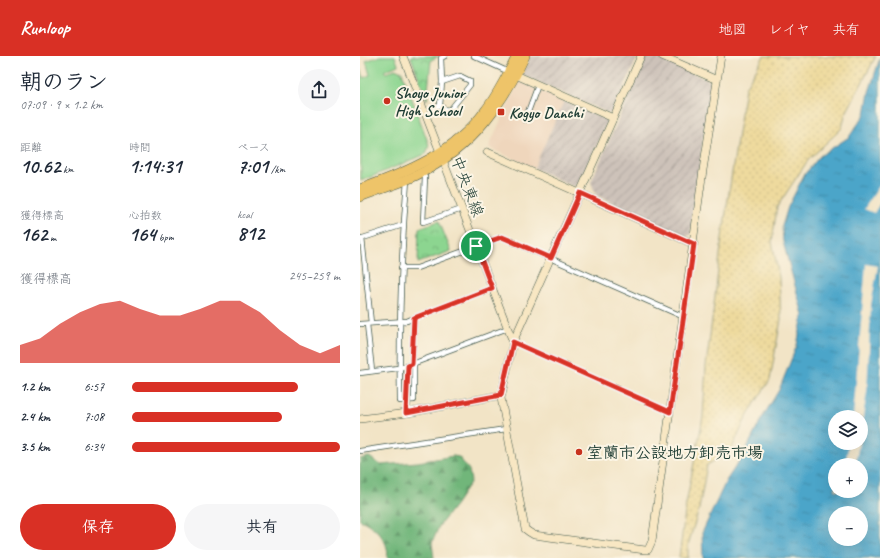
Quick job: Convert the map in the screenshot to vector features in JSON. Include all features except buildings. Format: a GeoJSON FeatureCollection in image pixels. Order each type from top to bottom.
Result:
{"type":"FeatureCollection","features":[{"type":"Feature","properties":{"kind":"highway"},"geometry":{"type":"LineString","coordinates":[[360,197],[407,180],[478,131],[499,104],[512,73],[517,56]]}},
{"type":"Feature","properties":{"kind":"highway"},"geometry":{"type":"LineString","coordinates":[[512,73],[525,56]]}},
{"type":"Feature","properties":{"kind":"highway"},"geometry":{"type":"LineString","coordinates":[[360,189],[442,157]]}},
{"type":"Feature","properties":{"kind":"street"},"geometry":{"type":"LineString","coordinates":[[440,106],[442,82],[441,58],[445,56]]}},
{"type":"Feature","properties":{"kind":"street"},"geometry":{"type":"LineString","coordinates":[[474,56],[613,118]]}},
{"type":"Feature","properties":{"kind":"street"},"geometry":{"type":"LineString","coordinates":[[641,56],[513,342],[501,395],[525,529],[540,536],[648,550],[652,541],[720,56]]}},
{"type":"Feature","properties":{"kind":"street"},"geometry":{"type":"LineString","coordinates":[[662,56],[717,80]]}},
{"type":"Feature","properties":{"kind":"street","name":"中央東線"},"geometry":{"type":"LineString","coordinates":[[405,57],[513,342]]}},
{"type":"Feature","properties":{"kind":"street"},"geometry":{"type":"LineString","coordinates":[[440,106],[444,109],[450,110],[470,85],[470,81],[460,76],[442,82]]}},
{"type":"Feature","properties":{"kind":"street"},"geometry":{"type":"LineString","coordinates":[[525,120],[538,84]]}},
{"type":"Feature","properties":{"kind":"street"},"geometry":{"type":"LineString","coordinates":[[426,115],[440,106]]}},
{"type":"Feature","properties":{"kind":"street"},"geometry":{"type":"LineString","coordinates":[[487,152],[694,244]]}},
{"type":"Feature","properties":{"kind":"street"},"geometry":{"type":"LineString","coordinates":[[425,177],[423,222],[462,209]]}},
{"type":"Feature","properties":{"kind":"street"},"geometry":{"type":"LineString","coordinates":[[407,180],[403,225],[400,321],[408,366],[414,400],[400,401],[408,366],[414,318]]}},
{"type":"Feature","properties":{"kind":"street"},"geometry":{"type":"LineString","coordinates":[[372,371],[361,239],[403,225]]}},
{"type":"Feature","properties":{"kind":"street"},"geometry":{"type":"LineString","coordinates":[[401,268],[417,268],[502,237],[684,317]]}},
{"type":"Feature","properties":{"kind":"street"},"geometry":{"type":"LineString","coordinates":[[360,285],[366,286]]}},
{"type":"Feature","properties":{"kind":"street"},"geometry":{"type":"LineString","coordinates":[[360,324],[400,321],[414,318],[492,288]]}},
{"type":"Feature","properties":{"kind":"street"},"geometry":{"type":"LineString","coordinates":[[360,374],[408,366],[508,328]]}},
{"type":"Feature","properties":{"kind":"street"},"geometry":{"type":"LineString","coordinates":[[513,342],[670,412]]}},
{"type":"Feature","properties":{"kind":"street"},"geometry":{"type":"LineString","coordinates":[[407,410],[408,366]]}},
{"type":"Feature","properties":{"kind":"street"},"geometry":{"type":"LineString","coordinates":[[360,419],[501,395]]}},
{"type":"Feature","properties":{"kind":"street"},"geometry":{"type":"LineString","coordinates":[[360,451],[506,429]]}},
{"type":"Feature","properties":{"kind":"shaded area"},"geometry":{"type":"Polygon","coordinates":[[[530,56],[638,56],[614,110],[611,113],[608,113],[525,76],[523,72],[530,56]]]}},
{"type":"Feature","properties":{"kind":"shaded area"},"geometry":{"type":"Polygon","coordinates":[[[646,56],[654,56],[708,80],[711,83],[691,234],[686,237],[596,195],[591,182],[646,56]]]}},
{"type":"Feature","properties":{"kind":"shaded area"},"geometry":{"type":"Polygon","coordinates":[[[520,82],[564,101],[534,168],[490,148],[489,146],[518,83],[520,82]]]}},
{"type":"Feature","properties":{"kind":"shaded area"},"geometry":{"type":"Polygon","coordinates":[[[564,101],[607,120],[608,122],[579,184],[575,186],[572,186],[534,168],[564,101]]]}},
{"type":"Feature","properties":{"kind":"green space","name":"Shoyo Junior High School"},"geometry":{"type":"Polygon","coordinates":[[[380,56],[395,56],[398,65],[384,71],[386,73],[395,69],[402,72],[429,145],[426,154],[361,181],[360,69],[363,78],[370,75],[366,61],[380,56]]]}},
{"type":"Feature","properties":{"kind":"green space"},"geometry":{"type":"Polygon","coordinates":[[[439,56],[431,60],[427,100],[411,57],[439,56]]]}},
{"type":"Feature","properties":{"kind":"green space"},"geometry":{"type":"Polygon","coordinates":[[[439,221],[451,251],[418,263],[419,228],[439,221]]]}},
{"type":"Feature","properties":{"kind":"green space"},"geometry":{"type":"Polygon","coordinates":[[[453,456],[459,457],[469,470],[471,481],[439,526],[432,543],[434,558],[387,558],[388,552],[384,540],[376,530],[360,520],[360,459],[369,457],[381,465],[418,462],[453,456]]]}},
{"type":"Feature","properties":{"kind":"sand"},"geometry":{"type":"Polygon","coordinates":[[[764,56],[876,56],[845,115],[842,128],[808,160],[777,207],[772,242],[779,277],[781,319],[770,380],[748,414],[730,452],[707,465],[699,509],[688,545],[688,558],[679,558],[686,504],[703,417],[706,366],[722,238],[745,88],[764,56]]]}},
{"type":"Feature","properties":{"kind":"water"},"geometry":{"type":"Polygon","coordinates":[[[880,58],[880,558],[703,558],[702,533],[726,481],[745,452],[762,418],[779,390],[797,345],[803,315],[783,242],[782,226],[788,207],[804,175],[820,156],[849,137],[865,114],[869,92],[880,58]]]}},
{"type":"Feature","properties":{"kind":"pier"},"geometry":{"type":"Polygon","coordinates":[[[880,185],[880,203],[874,213],[864,209],[880,185]]]}},
{"type":"Feature","properties":{"kind":"pier"},"geometry":{"type":"Polygon","coordinates":[[[866,264],[878,266],[871,305],[867,392],[864,410],[854,410],[866,264]]]}},
{"type":"Feature","properties":{"kind":"pier"},"geometry":{"type":"Polygon","coordinates":[[[848,450],[858,450],[856,458],[846,458],[848,450]]]}},
{"type":"Feature","properties":{"kind":"place","name":"Shoyo Junior High School"},"geometry":{"type":"Point","coordinates":[387,101]}},
{"type":"Feature","properties":{"kind":"place","name":"Kogyo Danchi"},"geometry":{"type":"Point","coordinates":[501,112]}},
{"type":"Feature","properties":{"kind":"place","name":"室蘭市公設地方卸売市場"},"geometry":{"type":"Point","coordinates":[579,452]}},
{"type":"Feature","properties":{"kind":"route"},"geometry":{"type":"LineString","coordinates":[[580,193],[694,244],[670,412],[513,342],[501,395],[406,413],[408,366],[412,364],[414,318],[492,288],[476,246],[502,237],[551,258],[580,193]]}}]}
